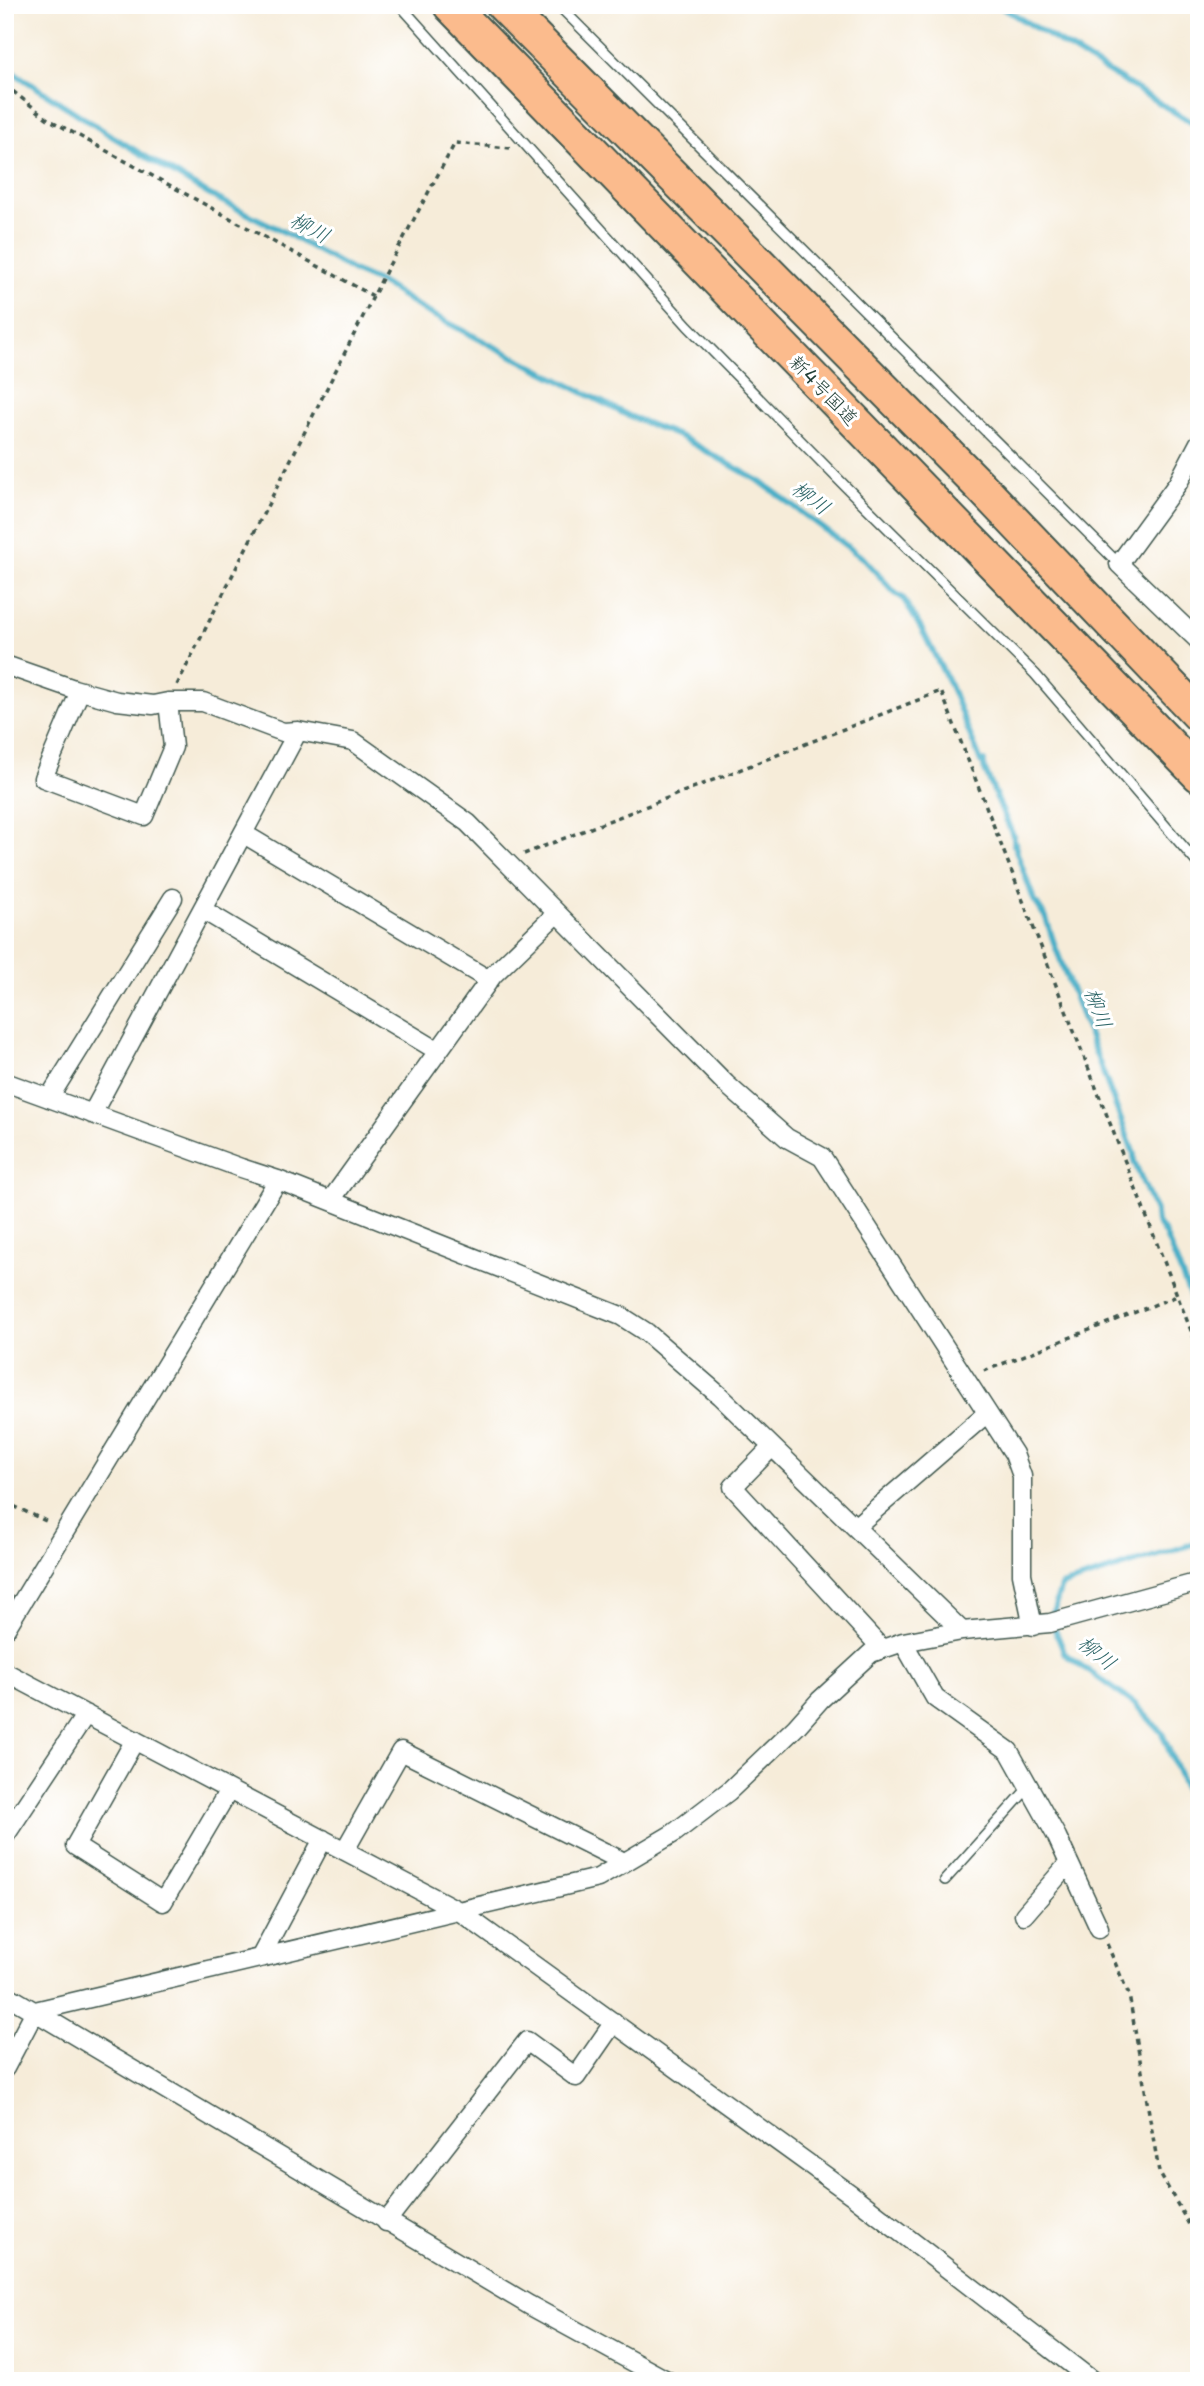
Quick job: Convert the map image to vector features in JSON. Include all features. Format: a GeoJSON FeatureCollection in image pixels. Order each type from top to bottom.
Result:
{"type":"FeatureCollection","features":[{"type":"Feature","properties":{"kind":"highway","name":"新4号国道"},"geometry":{"type":"LineString","coordinates":[[450,5],[1199,775]]}},
{"type":"Feature","properties":{"kind":"highway"},"geometry":{"type":"LineString","coordinates":[[503,5],[982,488],[1199,715]]}},
{"type":"Feature","properties":{"kind":"street"},"geometry":{"type":"LineString","coordinates":[[1199,443],[1178,483],[1119,565],[1199,641]]}},
{"type":"Feature","properties":{"kind":"street"},"geometry":{"type":"LineString","coordinates":[[5,665],[80,691],[129,702],[153,705],[203,702],[283,732],[298,731],[353,741],[468,823],[726,1084],[787,1138],[822,1157],[1014,1454],[1022,1476],[1022,1574],[1033,1626]]}},
{"type":"Feature","properties":{"kind":"street"},"geometry":{"type":"LineString","coordinates":[[80,691],[43,778],[144,816],[173,747],[168,702]]}},
{"type":"Feature","properties":{"kind":"street"},"geometry":{"type":"LineString","coordinates":[[92,1114],[298,731]]}},
{"type":"Feature","properties":{"kind":"street"},"geometry":{"type":"LineString","coordinates":[[244,834],[489,980]]}},
{"type":"Feature","properties":{"kind":"street"},"geometry":{"type":"LineString","coordinates":[[49,1098],[173,898]]}},
{"type":"Feature","properties":{"kind":"street"},"geometry":{"type":"LineString","coordinates":[[203,910],[438,1051]]}},
{"type":"Feature","properties":{"kind":"street"},"geometry":{"type":"LineString","coordinates":[[331,1200],[489,980],[557,913]]}},
{"type":"Feature","properties":{"kind":"street"},"geometry":{"type":"LineString","coordinates":[[5,1082],[331,1200],[621,1316],[646,1332],[720,1396],[962,1631]]}},
{"type":"Feature","properties":{"kind":"street"},"geometry":{"type":"LineString","coordinates":[[5,1630],[278,1180]]}},
{"type":"Feature","properties":{"kind":"street"},"geometry":{"type":"LineString","coordinates":[[855,1527],[987,1413]]}},
{"type":"Feature","properties":{"kind":"street"},"geometry":{"type":"LineString","coordinates":[[772,1447],[733,1487],[882,1649]]}},
{"type":"Feature","properties":{"kind":"street"},"geometry":{"type":"LineString","coordinates":[[5,2068],[35,2011],[598,1878],[674,1833],[729,1791],[871,1653],[903,1642],[962,1631],[1033,1626],[1199,1582]]}},
{"type":"Feature","properties":{"kind":"street"},"geometry":{"type":"LineString","coordinates":[[903,1642],[935,1698],[1009,1751],[1057,1837],[1099,1927]]}},
{"type":"Feature","properties":{"kind":"street"},"geometry":{"type":"LineString","coordinates":[[5,1672],[459,1911],[852,2195],[1093,2381]]}},
{"type":"Feature","properties":{"kind":"street"},"geometry":{"type":"LineString","coordinates":[[5,1836],[86,1714]]}},
{"type":"Feature","properties":{"kind":"street"},"geometry":{"type":"LineString","coordinates":[[135,1740],[75,1846],[163,1902],[229,1790]]}},
{"type":"Feature","properties":{"kind":"street"},"geometry":{"type":"LineString","coordinates":[[345,1850],[401,1751],[624,1862]]}},
{"type":"Feature","properties":{"kind":"street"},"geometry":{"type":"LineString","coordinates":[[260,1958],[323,1839]]}},
{"type":"Feature","properties":{"kind":"street"},"geometry":{"type":"LineString","coordinates":[[1024,1915],[1069,1863]]}},
{"type":"Feature","properties":{"kind":"street"},"geometry":{"type":"LineString","coordinates":[[5,1994],[386,2222],[668,2381]]}},
{"type":"Feature","properties":{"kind":"street"},"geometry":{"type":"LineString","coordinates":[[386,2222],[527,2041],[576,2077],[614,2022]]}},
{"type":"Feature","properties":{"kind":"lane"},"geometry":{"type":"LineString","coordinates":[[400,5],[688,326],[1035,674],[1199,865]]}},
{"type":"Feature","properties":{"kind":"lane"},"geometry":{"type":"LineString","coordinates":[[558,5],[1119,565]]}},
{"type":"Feature","properties":{"kind":"lane"},"geometry":{"type":"LineString","coordinates":[[946,1880],[1029,1787]]}},
{"type":"Feature","properties":{"kind":"path"},"geometry":{"type":"LineString","coordinates":[[5,85],[48,119],[373,296]]}},
{"type":"Feature","properties":{"kind":"path"},"geometry":{"type":"LineString","coordinates":[[168,702],[373,296],[456,143],[504,147],[533,153]]}},
{"type":"Feature","properties":{"kind":"path"},"geometry":{"type":"LineString","coordinates":[[506,861],[941,691],[1199,1351]]}},
{"type":"Feature","properties":{"kind":"path"},"geometry":{"type":"LineString","coordinates":[[965,1379],[1177,1296]]}},
{"type":"Feature","properties":{"kind":"path"},"geometry":{"type":"LineString","coordinates":[[5,1502],[65,1531]]}},
{"type":"Feature","properties":{"kind":"path"},"geometry":{"type":"LineString","coordinates":[[1099,1927],[1129,1995],[1159,2172],[1199,2242]]}},
{"type":"Feature","properties":{"kind":"waterway"},"geometry":{"type":"LineString","coordinates":[[998,5],[1199,127]]}},
{"type":"Feature","properties":{"kind":"waterway","name":"柳川"},"geometry":{"type":"LineString","coordinates":[[5,67],[208,194],[286,233],[355,272],[385,285],[425,311],[629,416],[681,437],[761,482],[864,559],[895,593],[903,598],[950,685],[981,762],[984,761],[984,768],[1014,838],[1014,845],[1016,843],[1016,850],[1034,900],[1046,918],[1134,1154],[1134,1161],[1156,1214],[1157,1223],[1165,1234],[1199,1317]]}},
{"type":"Feature","properties":{"kind":"waterway","name":"柳川"},"geometry":{"type":"LineString","coordinates":[[1199,1542],[1061,1586],[1051,1620],[1065,1654],[1135,1704],[1162,1733],[1199,1823]]}}]}
